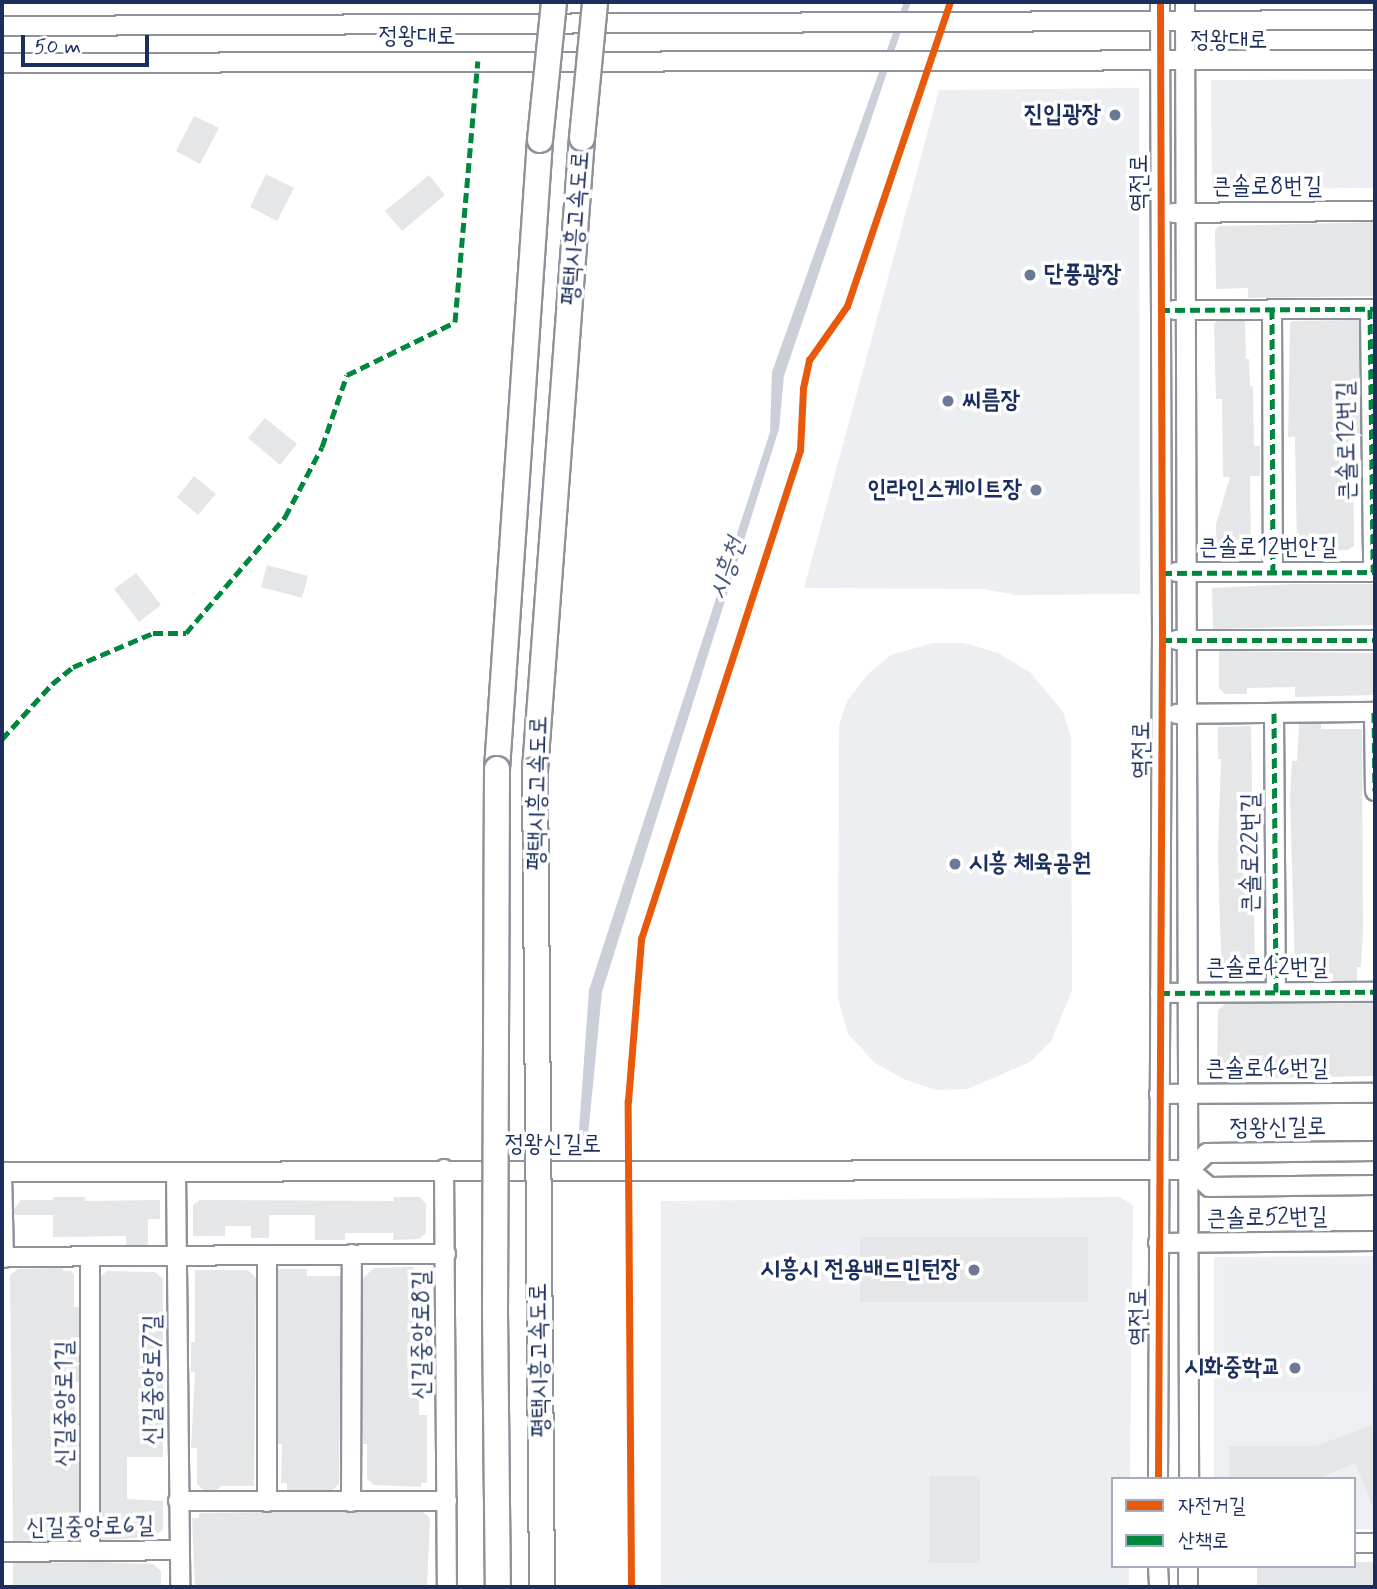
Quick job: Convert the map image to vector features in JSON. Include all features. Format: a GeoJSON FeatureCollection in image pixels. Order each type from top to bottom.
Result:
{"type":"FeatureCollection","features":[{"type":"Feature","properties":{"kind":"highway","name":"평택시흥고속도로"},"geometry":{"type":"LineString","coordinates":[[498,1587],[495,1312],[497,769],[540,140],[554,2]]}},
{"type":"Feature","properties":{"kind":"highway","name":"평택시흥고속도로"},"geometry":{"type":"LineString","coordinates":[[542,1587],[535,770],[582,138],[595,2]]}},
{"type":"Feature","properties":{"kind":"street","name":"역전로"},"geometry":{"type":"LineString","coordinates":[[1158,1477],[1162,714],[1158,61],[1160,2]]}},
{"type":"Feature","properties":{"kind":"street","name":"역전로"},"geometry":{"type":"LineString","coordinates":[[1185,2],[1183,61],[1189,1477]]}},
{"type":"Feature","properties":{"kind":"street","name":"정왕대로"},"geometry":{"type":"LineString","coordinates":[[2,26],[1375,20]]}},
{"type":"Feature","properties":{"kind":"street","name":"정왕대로"},"geometry":{"type":"LineString","coordinates":[[2,63],[1375,60]]}},
{"type":"Feature","properties":{"kind":"street","name":"큰솔로8번길"},"geometry":{"type":"LineString","coordinates":[[1159,213],[1375,211]]}},
{"type":"Feature","properties":{"kind":"street"},"geometry":{"type":"LineString","coordinates":[[1272,309],[1273,572]]}},
{"type":"Feature","properties":{"kind":"street","name":"큰솔로12번길"},"geometry":{"type":"LineString","coordinates":[[1160,310],[1373,309],[1374,572]]}},
{"type":"Feature","properties":{"kind":"street","name":"큰솔로12번안길"},"geometry":{"type":"LineString","coordinates":[[1161,573],[1374,572]]}},
{"type":"Feature","properties":{"kind":"street"},"geometry":{"type":"LineString","coordinates":[[1162,640],[1375,640]]}},
{"type":"Feature","properties":{"kind":"street"},"geometry":{"type":"LineString","coordinates":[[1162,714],[1375,712],[1375,791]]}},
{"type":"Feature","properties":{"kind":"street","name":"큰솔로22번길"},"geometry":{"type":"LineString","coordinates":[[1274,713],[1276,992]]}},
{"type":"Feature","properties":{"kind":"street","name":"큰솔로42번길"},"geometry":{"type":"LineString","coordinates":[[1160,993],[1375,992]]}},
{"type":"Feature","properties":{"kind":"street","name":"큰솔로46번길"},"geometry":{"type":"LineString","coordinates":[[1159,1094],[1375,1093]]}},
{"type":"Feature","properties":{"kind":"street","name":"정왕신길로"},"geometry":{"type":"LineString","coordinates":[[1189,1170],[1208,1153],[1375,1152]]}},
{"type":"Feature","properties":{"kind":"street","name":"정왕신길로"},"geometry":{"type":"LineString","coordinates":[[2,1172],[444,1169],[1189,1170],[1209,1186],[1375,1185]]}},
{"type":"Feature","properties":{"kind":"street","name":"신길중앙로8길"},"geometry":{"type":"LineString","coordinates":[[444,1169],[447,1587]]}},
{"type":"Feature","properties":{"kind":"street"},"geometry":{"type":"LineString","coordinates":[[2,1172],[3,1258],[446,1254]]}},
{"type":"Feature","properties":{"kind":"street","name":"신길중앙로7길"},"geometry":{"type":"LineString","coordinates":[[176,1172],[180,1587]]}},
{"type":"Feature","properties":{"kind":"street","name":"큰솔로52번길"},"geometry":{"type":"LineString","coordinates":[[1158,1243],[1375,1241]]}},
{"type":"Feature","properties":{"kind":"street"},"geometry":{"type":"LineString","coordinates":[[351,1502],[352,1254]]}},
{"type":"Feature","properties":{"kind":"street"},"geometry":{"type":"LineString","coordinates":[[267,1255],[267,1502]]}},
{"type":"Feature","properties":{"kind":"street","name":"신길중앙로1길"},"geometry":{"type":"LineString","coordinates":[[90,1257],[90,1552]]}},
{"type":"Feature","properties":{"kind":"street"},"geometry":{"type":"LineString","coordinates":[[178,1500],[447,1501]]}},
{"type":"Feature","properties":{"kind":"street"},"geometry":{"type":"LineString","coordinates":[[1356,1543],[1375,1543]]}},
{"type":"Feature","properties":{"kind":"street","name":"신길중앙로6길"},"geometry":{"type":"LineString","coordinates":[[2,1552],[179,1550]]}},
{"type":"Feature","properties":{"kind":"street"},"geometry":{"type":"LineString","coordinates":[[1158,1568],[1159,1587]]}},
{"type":"Feature","properties":{"kind":"street"},"geometry":{"type":"LineString","coordinates":[[1188,1568],[1188,1587]]}},
{"type":"Feature","properties":{"kind":"shaded area"},"geometry":{"type":"Polygon","coordinates":[[[1375,79],[1375,188],[1212,189],[1211,80],[1375,79]]]}},
{"type":"Feature","properties":{"kind":"shaded area"},"geometry":{"type":"Polygon","coordinates":[[[1139,88],[1140,594],[1015,595],[984,589],[804,588],[939,90],[1139,88]]]}},
{"type":"Feature","properties":{"kind":"shaded area","name":"시흥 체육공원"},"geometry":{"type":"Polygon","coordinates":[[[933,643],[964,643],[998,653],[1031,673],[1063,712],[1071,737],[1072,991],[1051,1041],[1030,1062],[968,1089],[935,1090],[904,1079],[875,1063],[848,1034],[838,999],[839,725],[847,701],[869,673],[891,655],[933,643]]]}},
{"type":"Feature","properties":{"kind":"shaded area"},"geometry":{"type":"Polygon","coordinates":[[[1120,1197],[1133,1205],[1130,1477],[1111,1477],[1111,1568],[1129,1568],[1129,1587],[661,1587],[661,1201],[1120,1197]]]}},
{"type":"Feature","properties":{"kind":"shaded area","name":"시화중학교"},"geometry":{"type":"Polygon","coordinates":[[[1375,1256],[1375,1529],[1356,1529],[1356,1477],[1214,1477],[1214,1257],[1375,1256]]]}},
{"type":"Feature","properties":{"kind":"shaded area"},"geometry":{"type":"Polygon","coordinates":[[[1375,1264],[1375,1385],[1230,1387],[1229,1266],[1375,1264]]]}},
{"type":"Feature","properties":{"kind":"water","name":"시흥천"},"geometry":{"type":"Polygon","coordinates":[[[904,2],[911,2],[784,376],[779,429],[602,992],[587,1146],[578,1144],[589,990],[770,432],[772,372],[904,2]]]}},
{"type":"Feature","properties":{"kind":"building"},"geometry":{"type":"Polygon","coordinates":[[[194,116],[219,128],[200,164],[176,151],[194,116]]]}},
{"type":"Feature","properties":{"kind":"building"},"geometry":{"type":"Polygon","coordinates":[[[266,174],[294,188],[277,221],[250,207],[266,174]]]}},
{"type":"Feature","properties":{"kind":"building"},"geometry":{"type":"Polygon","coordinates":[[[429,175],[445,195],[402,231],[385,211],[429,175]]]}},
{"type":"Feature","properties":{"kind":"building"},"geometry":{"type":"Polygon","coordinates":[[[1375,222],[1375,296],[1248,298],[1248,288],[1216,289],[1215,230],[1219,226],[1375,222]]]}},
{"type":"Feature","properties":{"kind":"building"},"geometry":{"type":"Polygon","coordinates":[[[1359,320],[1360,434],[1353,434],[1354,546],[1348,550],[1297,551],[1295,437],[1288,437],[1290,323],[1359,320]]]}},
{"type":"Feature","properties":{"kind":"building"},"geometry":{"type":"Polygon","coordinates":[[[1217,321],[1245,321],[1246,359],[1249,359],[1250,386],[1253,386],[1254,446],[1260,446],[1260,476],[1250,476],[1251,557],[1217,558],[1216,524],[1230,477],[1223,477],[1222,399],[1216,399],[1214,324],[1217,321]]]}},
{"type":"Feature","properties":{"kind":"building"},"geometry":{"type":"Polygon","coordinates":[[[265,418],[297,444],[280,465],[248,438],[265,418]]]}},
{"type":"Feature","properties":{"kind":"building"},"geometry":{"type":"Polygon","coordinates":[[[194,476],[216,494],[198,515],[177,497],[194,476]]]}},
{"type":"Feature","properties":{"kind":"building"},"geometry":{"type":"Polygon","coordinates":[[[267,565],[308,576],[302,598],[261,587],[267,565]]]}},
{"type":"Feature","properties":{"kind":"building"},"geometry":{"type":"Polygon","coordinates":[[[136,573],[161,605],[139,622],[114,589],[136,573]]]}},
{"type":"Feature","properties":{"kind":"building"},"geometry":{"type":"Polygon","coordinates":[[[1375,584],[1375,625],[1213,629],[1212,588],[1375,584]]]}},
{"type":"Feature","properties":{"kind":"building"},"geometry":{"type":"Polygon","coordinates":[[[1219,651],[1375,653],[1375,695],[1295,697],[1295,687],[1247,688],[1247,694],[1225,694],[1219,688],[1219,651]]]}},
{"type":"Feature","properties":{"kind":"building"},"geometry":{"type":"Polygon","coordinates":[[[1299,724],[1321,724],[1321,729],[1362,729],[1363,930],[1361,967],[1357,967],[1357,981],[1333,981],[1333,974],[1295,974],[1290,796],[1292,761],[1297,761],[1299,724]]]}},
{"type":"Feature","properties":{"kind":"building"},"geometry":{"type":"Polygon","coordinates":[[[1251,726],[1255,974],[1226,974],[1222,970],[1220,925],[1218,852],[1221,759],[1218,759],[1218,727],[1251,726]]]}},
{"type":"Feature","properties":{"kind":"building"},"geometry":{"type":"Polygon","coordinates":[[[1375,1003],[1375,1076],[1224,1079],[1217,1073],[1218,1010],[1225,1004],[1375,1003]]]}},
{"type":"Feature","properties":{"kind":"building"},"geometry":{"type":"Polygon","coordinates":[[[53,1197],[85,1197],[85,1201],[160,1200],[160,1219],[148,1219],[148,1245],[126,1245],[126,1236],[53,1237],[53,1215],[14,1215],[14,1209],[21,1200],[53,1200],[53,1197]]]}},
{"type":"Feature","properties":{"kind":"building"},"geometry":{"type":"Polygon","coordinates":[[[394,1197],[420,1197],[426,1204],[426,1233],[419,1239],[393,1240],[394,1233],[345,1233],[345,1240],[315,1240],[315,1215],[269,1215],[269,1238],[251,1238],[251,1226],[225,1226],[225,1236],[193,1236],[193,1205],[200,1200],[394,1201],[394,1197]]]}},
{"type":"Feature","properties":{"kind":"building","name":"시흥시 전용배드민턴장"},"geometry":{"type":"Polygon","coordinates":[[[860,1237],[1088,1237],[1088,1302],[860,1302],[860,1237]]]}},
{"type":"Feature","properties":{"kind":"building"},"geometry":{"type":"Polygon","coordinates":[[[413,1267],[426,1280],[428,1305],[429,1371],[419,1371],[419,1415],[427,1415],[427,1483],[421,1483],[421,1487],[374,1485],[367,1479],[367,1444],[363,1444],[363,1278],[374,1268],[413,1267]]]}},
{"type":"Feature","properties":{"kind":"building"},"geometry":{"type":"Polygon","coordinates":[[[63,1268],[63,1271],[71,1271],[74,1275],[74,1307],[79,1307],[79,1382],[75,1382],[75,1422],[79,1422],[79,1539],[13,1541],[10,1275],[18,1269],[63,1268]]]}},
{"type":"Feature","properties":{"kind":"building"},"geometry":{"type":"Polygon","coordinates":[[[278,1269],[307,1269],[307,1276],[341,1276],[339,1484],[333,1490],[287,1490],[287,1483],[281,1483],[282,1444],[278,1444],[278,1269]]]}},
{"type":"Feature","properties":{"kind":"building"},"geometry":{"type":"Polygon","coordinates":[[[195,1270],[248,1270],[256,1278],[254,1486],[221,1486],[217,1490],[203,1490],[197,1484],[197,1448],[191,1448],[195,1372],[191,1372],[191,1342],[195,1342],[195,1270]]]}},
{"type":"Feature","properties":{"kind":"building"},"geometry":{"type":"Polygon","coordinates":[[[107,1271],[155,1272],[163,1279],[163,1457],[127,1457],[127,1499],[163,1501],[163,1529],[154,1537],[101,1540],[101,1276],[107,1271]]]}},
{"type":"Feature","properties":{"kind":"building"},"geometry":{"type":"Polygon","coordinates":[[[1375,1424],[1375,1512],[1355,1463],[1321,1477],[1229,1477],[1229,1446],[1316,1446],[1375,1424]]]}},
{"type":"Feature","properties":{"kind":"building"},"geometry":{"type":"Polygon","coordinates":[[[929,1476],[980,1476],[980,1563],[929,1563],[929,1476]]]}},
{"type":"Feature","properties":{"kind":"building"},"geometry":{"type":"Polygon","coordinates":[[[423,1512],[430,1518],[427,1587],[195,1587],[192,1518],[199,1518],[199,1513],[423,1512]]]}},
{"type":"Feature","properties":{"kind":"building"},"geometry":{"type":"Polygon","coordinates":[[[1356,1562],[1374,1562],[1374,1587],[1257,1587],[1257,1568],[1356,1568],[1356,1562]]]}},
{"type":"Feature","properties":{"kind":"building"},"geometry":{"type":"Polygon","coordinates":[[[13,1563],[153,1564],[161,1571],[161,1587],[13,1587],[13,1563]]]}},
{"type":"Feature","properties":{"kind":"marked path"},"geometry":{"type":"LineString","coordinates":[[2,739],[52,684],[73,667],[153,633],[186,633],[285,517],[322,447],[347,375],[455,322],[478,61]]}},
{"type":"Feature","properties":{"kind":"marked path"},"geometry":{"type":"LineString","coordinates":[[1272,309],[1273,572]]}},
{"type":"Feature","properties":{"kind":"marked path"},"geometry":{"type":"LineString","coordinates":[[1370,309],[1373,572]]}},
{"type":"Feature","properties":{"kind":"marked path"},"geometry":{"type":"LineString","coordinates":[[1160,310],[1375,309]]}},
{"type":"Feature","properties":{"kind":"marked path"},"geometry":{"type":"LineString","coordinates":[[1162,573],[1375,572]]}},
{"type":"Feature","properties":{"kind":"marked path"},"geometry":{"type":"LineString","coordinates":[[1162,640],[1375,640]]}},
{"type":"Feature","properties":{"kind":"marked path"},"geometry":{"type":"LineString","coordinates":[[1374,712],[1375,791]]}},
{"type":"Feature","properties":{"kind":"marked path"},"geometry":{"type":"LineString","coordinates":[[1274,713],[1276,992]]}},
{"type":"Feature","properties":{"kind":"marked path"},"geometry":{"type":"LineString","coordinates":[[1160,993],[1375,992]]}},
{"type":"Feature","properties":{"kind":"cycle path"},"geometry":{"type":"LineString","coordinates":[[631,1587],[628,1101],[641,939],[800,450],[803,388],[809,360],[847,306],[950,2]]}},
{"type":"Feature","properties":{"kind":"cycle path"},"geometry":{"type":"LineString","coordinates":[[1158,1477],[1162,640],[1160,2]]}},
{"type":"Feature","properties":{"kind":"place","name":"진입광장"},"geometry":{"type":"Point","coordinates":[1115,115]}},
{"type":"Feature","properties":{"kind":"place","name":"단풍광장"},"geometry":{"type":"Point","coordinates":[1030,275]}},
{"type":"Feature","properties":{"kind":"place","name":"씨름장"},"geometry":{"type":"Point","coordinates":[948,401]}},
{"type":"Feature","properties":{"kind":"place","name":"인라인스케이트장"},"geometry":{"type":"Point","coordinates":[1036,490]}},
{"type":"Feature","properties":{"kind":"place","name":"시흥 체육공원"},"geometry":{"type":"Point","coordinates":[955,864]}},
{"type":"Feature","properties":{"kind":"place","name":"시흥시 전용배드민턴장"},"geometry":{"type":"Point","coordinates":[974,1270]}},
{"type":"Feature","properties":{"kind":"place","name":"시화중학교"},"geometry":{"type":"Point","coordinates":[1295,1368]}}]}
